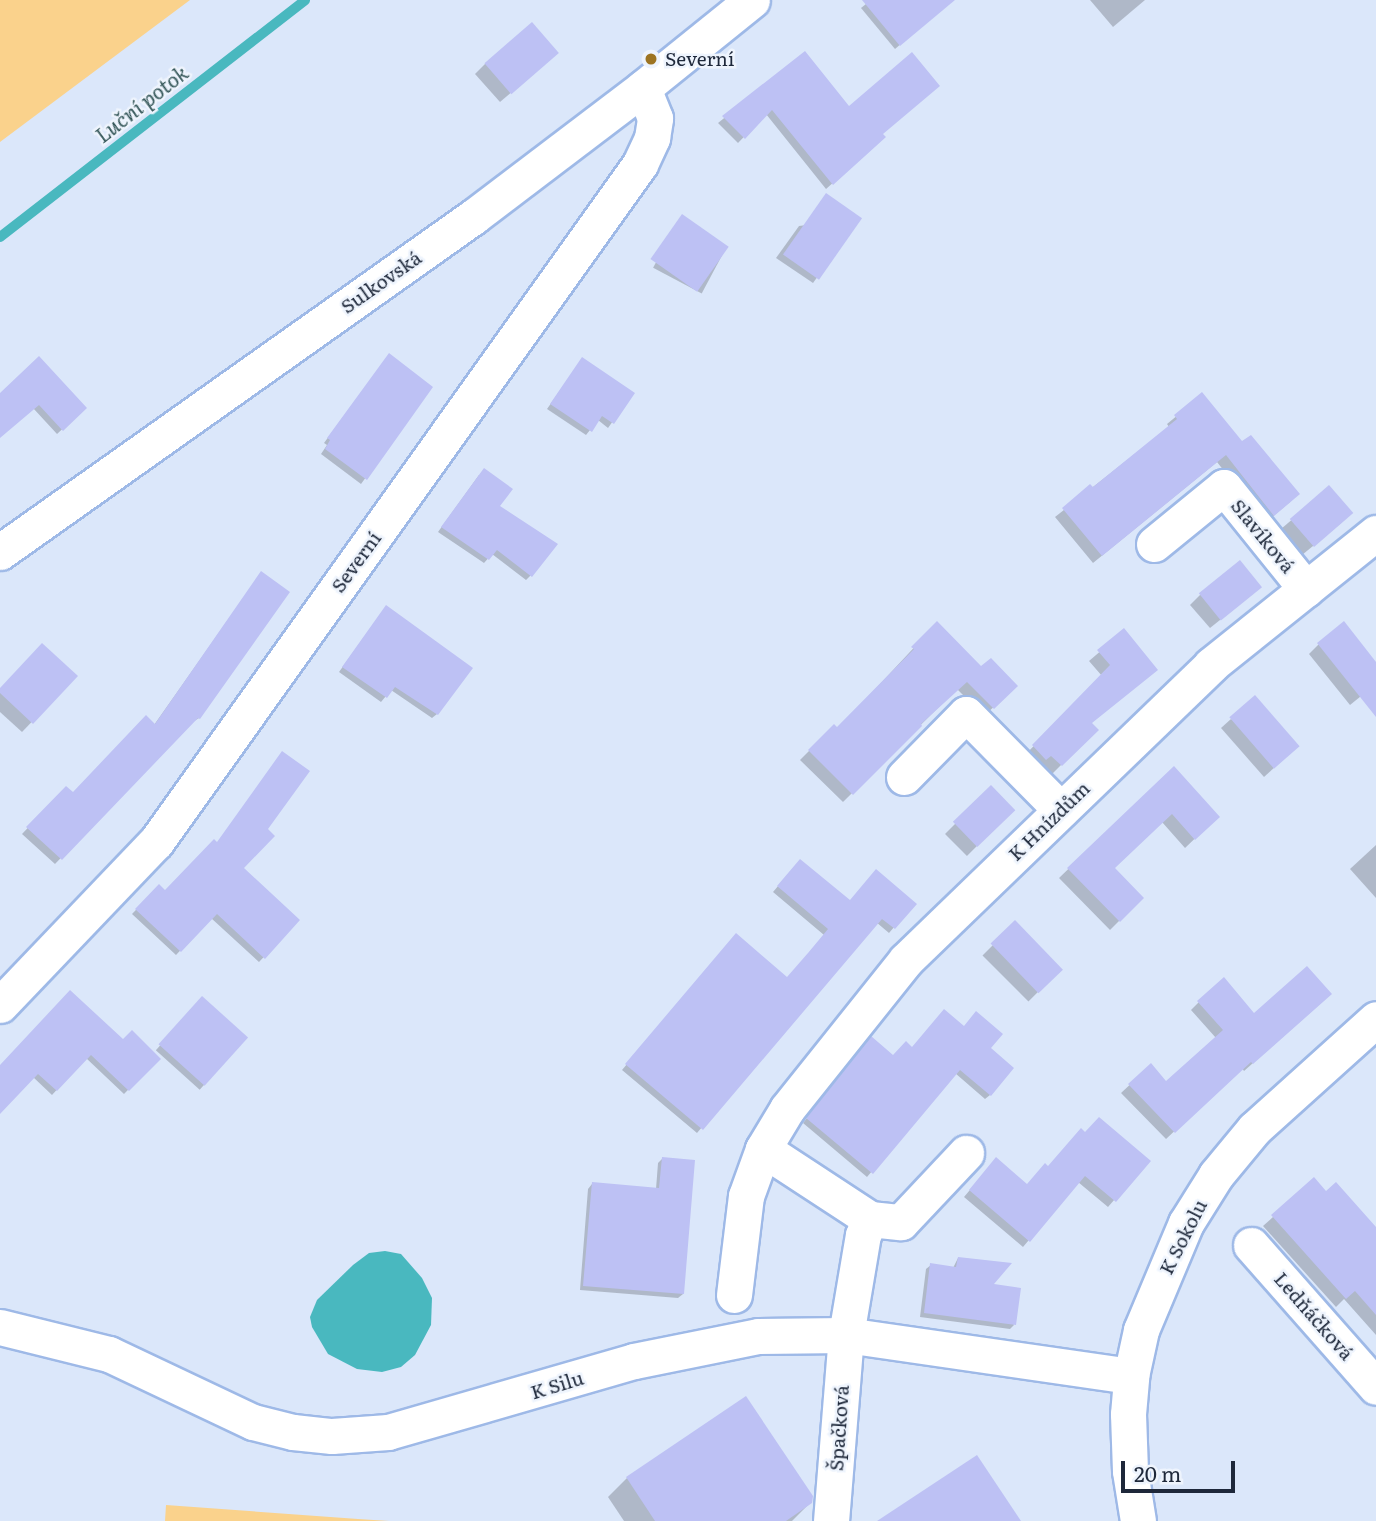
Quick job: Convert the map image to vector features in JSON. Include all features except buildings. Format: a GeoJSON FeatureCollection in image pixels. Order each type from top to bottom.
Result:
{"type":"FeatureCollection","features":[{"type":"Feature","properties":{"kind":"street","name":"Sulkovská"},"geometry":{"type":"LineString","coordinates":[[0,552],[473,216],[643,88],[752,0]]}},
{"type":"Feature","properties":{"kind":"street","name":"Severní"},"geometry":{"type":"LineString","coordinates":[[0,1005],[156,842],[640,164],[652,138],[655,118],[643,88]]}},
{"type":"Feature","properties":{"kind":"street","name":"Slavíková"},"geometry":{"type":"LineString","coordinates":[[1154,544],[1224,487],[1306,589]]}},
{"type":"Feature","properties":{"kind":"street","name":"K Hnízdům"},"geometry":{"type":"LineString","coordinates":[[734,1295],[746,1196],[764,1149],[787,1109],[906,960],[1211,665],[1376,533]]}},
{"type":"Feature","properties":{"kind":"street"},"geometry":{"type":"LineString","coordinates":[[904,777],[966,714],[1061,810]]}},
{"type":"Feature","properties":{"kind":"street","name":"K Sokolu"},"geometry":{"type":"LineString","coordinates":[[1138,1521],[1130,1471],[1131,1376],[1141,1330],[1186,1223],[1216,1175],[1254,1129],[1376,1018]]}},
{"type":"Feature","properties":{"kind":"street"},"geometry":{"type":"LineString","coordinates":[[764,1149],[870,1219],[901,1222],[966,1153]]}},
{"type":"Feature","properties":{"kind":"street"},"geometry":{"type":"LineString","coordinates":[[846,1335],[863,1235],[870,1219]]}},
{"type":"Feature","properties":{"kind":"street","name":"Ledňáčková"},"geometry":{"type":"LineString","coordinates":[[1251,1245],[1376,1387]]}},
{"type":"Feature","properties":{"kind":"street","name":"K Silu"},"geometry":{"type":"LineString","coordinates":[[0,1327],[108,1354],[253,1422],[293,1432],[332,1436],[388,1432],[438,1420],[634,1361],[758,1336],[846,1335],[1131,1376]]}},
{"type":"Feature","properties":{"kind":"street","name":"Špačková"},"geometry":{"type":"LineString","coordinates":[[831,1521],[846,1335]]}},
{"type":"Feature","properties":{"kind":"shaded area"},"geometry":{"type":"Polygon","coordinates":[[[0,0],[190,0],[0,142],[0,0]]]}},
{"type":"Feature","properties":{"kind":"shaded area"},"geometry":{"type":"Polygon","coordinates":[[[385,1251],[401,1254],[422,1278],[432,1298],[431,1325],[415,1355],[401,1367],[382,1372],[357,1369],[328,1354],[312,1327],[310,1317],[317,1300],[353,1265],[369,1253],[385,1251]]]}},
{"type":"Feature","properties":{"kind":"shaded area"},"geometry":{"type":"Polygon","coordinates":[[[166,1505],[358,1519],[389,1521],[165,1521],[166,1505]]]}},
{"type":"Feature","properties":{"kind":"waterway","name":"Luční potok"},"geometry":{"type":"LineString","coordinates":[[0,237],[305,0]]}},
{"type":"Feature","properties":{"kind":"place","name":"Severní"},"geometry":{"type":"Point","coordinates":[651,59]}}]}
